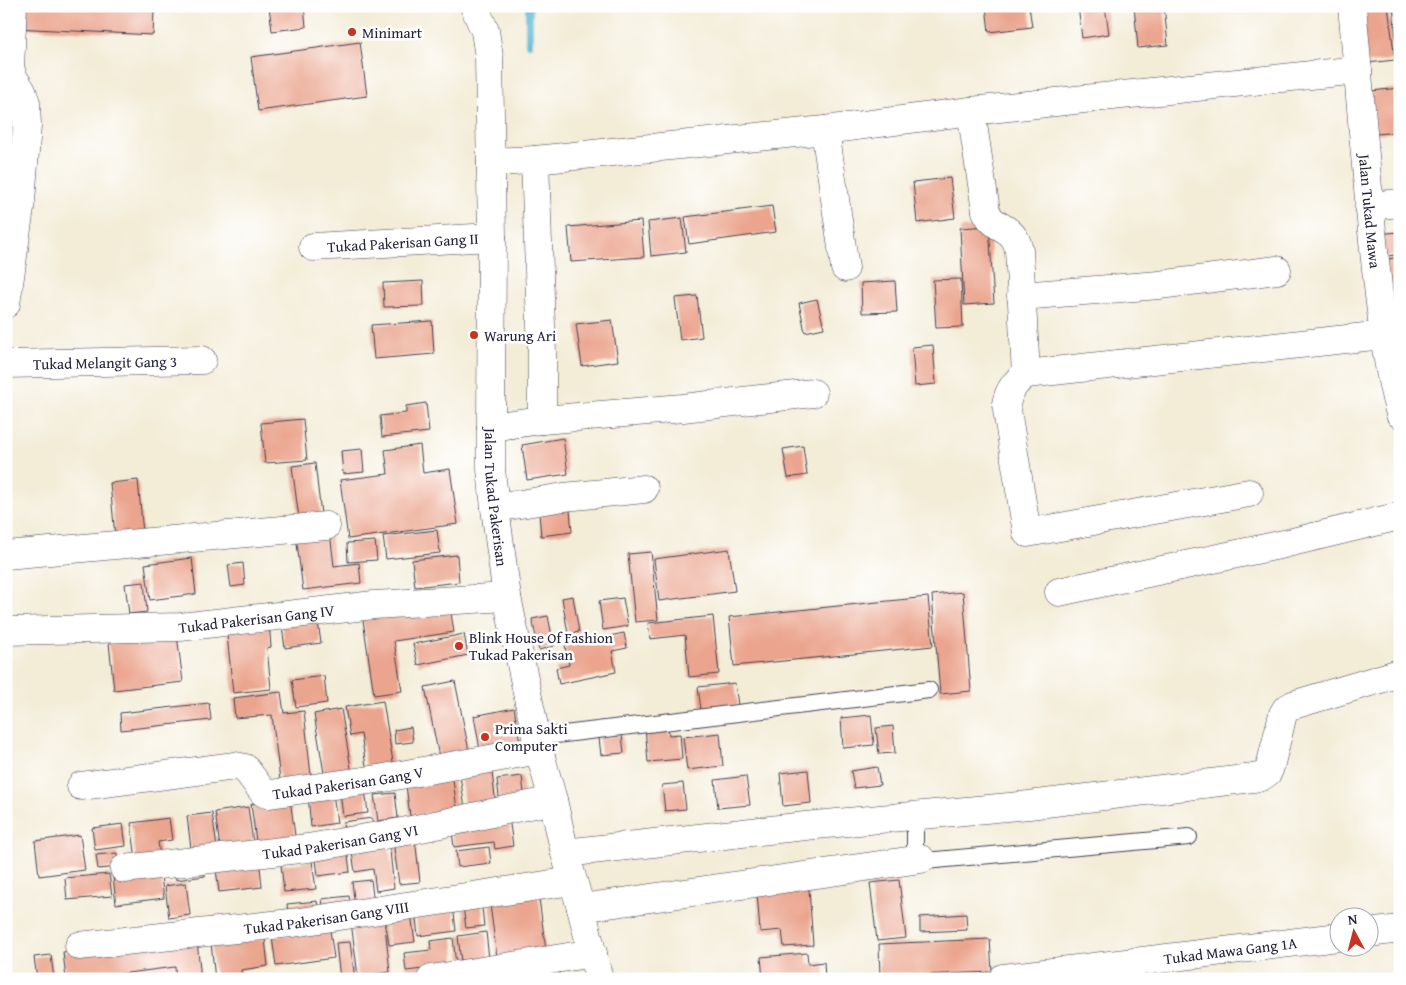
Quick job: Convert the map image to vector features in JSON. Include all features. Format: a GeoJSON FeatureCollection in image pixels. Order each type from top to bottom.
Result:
{"type":"FeatureCollection","features":[{"type":"Feature","properties":{"kind":"street"},"geometry":{"type":"LineString","coordinates":[[6,304],[21,201],[27,126],[26,103],[10,67],[13,6]]}},
{"type":"Feature","properties":{"kind":"street","name":"Jalan Tukad Pakerisan"},"geometry":{"type":"LineString","coordinates":[[474,6],[485,31],[489,57],[492,237],[491,427],[495,508],[507,597],[537,743],[599,979]]}},
{"type":"Feature","properties":{"kind":"street","name":"Jalan Tukad Mawa"},"geometry":{"type":"LineString","coordinates":[[1352,6],[1369,206],[1383,335],[1400,414]]}},
{"type":"Feature","properties":{"kind":"street"},"geometry":{"type":"LineString","coordinates":[[491,162],[535,160],[825,130],[971,111],[1358,70]]}},
{"type":"Feature","properties":{"kind":"street"},"geometry":{"type":"LineString","coordinates":[[971,111],[986,211],[994,222],[1011,233],[1016,240],[1019,250],[1026,374]]}},
{"type":"Feature","properties":{"kind":"street"},"geometry":{"type":"LineString","coordinates":[[825,130],[845,268]]}},
{"type":"Feature","properties":{"kind":"street"},"geometry":{"type":"LineString","coordinates":[[535,160],[542,353],[542,420]]}},
{"type":"Feature","properties":{"kind":"street"},"geometry":{"type":"LineString","coordinates":[[1369,206],[1400,204]]}},
{"type":"Feature","properties":{"kind":"street","name":"Tukad Pakerisan Gang II"},"geometry":{"type":"LineString","coordinates":[[313,247],[492,237]]}},
{"type":"Feature","properties":{"kind":"street"},"geometry":{"type":"LineString","coordinates":[[1021,296],[1159,285],[1277,270]]}},
{"type":"Feature","properties":{"kind":"street"},"geometry":{"type":"LineString","coordinates":[[1249,492],[1027,533],[1006,404],[1008,394],[1014,383],[1026,374],[1383,335]]}},
{"type":"Feature","properties":{"kind":"street","name":"Tukad Melangit Gang 3"},"geometry":{"type":"LineString","coordinates":[[6,364],[202,360]]}},
{"type":"Feature","properties":{"kind":"street"},"geometry":{"type":"LineString","coordinates":[[491,427],[542,420],[683,408],[813,394]]}},
{"type":"Feature","properties":{"kind":"street"},"geometry":{"type":"LineString","coordinates":[[495,508],[564,497],[644,489]]}},
{"type":"Feature","properties":{"kind":"street"},"geometry":{"type":"LineString","coordinates":[[1059,592],[1284,544],[1400,516]]}},
{"type":"Feature","properties":{"kind":"street"},"geometry":{"type":"LineString","coordinates":[[6,555],[326,526]]}},
{"type":"Feature","properties":{"kind":"street","name":"Tukad Pakerisan Gang IV"},"geometry":{"type":"LineString","coordinates":[[6,631],[180,626],[374,605],[507,597]]}},
{"type":"Feature","properties":{"kind":"street"},"geometry":{"type":"LineString","coordinates":[[565,853],[806,826],[1029,805],[1261,777],[1268,772],[1270,767],[1281,721],[1286,709],[1293,705],[1400,673]]}},
{"type":"Feature","properties":{"kind":"street","name":"Tukad Pakerisan Gang V"},"geometry":{"type":"LineString","coordinates":[[80,786],[235,766],[245,768],[263,792],[270,794],[384,778],[537,743]]}},
{"type":"Feature","properties":{"kind":"street","name":"Tukad Pakerisan Gang VI"},"geometry":{"type":"LineString","coordinates":[[124,869],[308,848],[553,800]]}},
{"type":"Feature","properties":{"kind":"street"},"geometry":{"type":"LineString","coordinates":[[581,908],[921,859]]}},
{"type":"Feature","properties":{"kind":"street","name":"Tukad Pakerisan Gang VIII"},"geometry":{"type":"LineString","coordinates":[[79,946],[300,922],[572,880]]}},
{"type":"Feature","properties":{"kind":"street"},"geometry":{"type":"LineString","coordinates":[[1378,932],[1400,929]]}},
{"type":"Feature","properties":{"kind":"street","name":"Tukad Mawa Gang 1A"},"geometry":{"type":"LineString","coordinates":[[1003,978],[1328,938]]}},
{"type":"Feature","properties":{"kind":"street"},"geometry":{"type":"LineString","coordinates":[[431,979],[593,953]]}},
{"type":"Feature","properties":{"kind":"lane"},"geometry":{"type":"LineString","coordinates":[[537,743],[576,732],[929,690]]}},
{"type":"Feature","properties":{"kind":"lane"},"geometry":{"type":"LineString","coordinates":[[915,816],[915,852],[925,861],[1189,837]]}},
{"type":"Feature","properties":{"kind":"building"},"geometry":{"type":"Polygon","coordinates":[[[17,6],[186,6],[186,8],[154,10],[153,35],[15,28],[17,6]]]}},
{"type":"Feature","properties":{"kind":"building"},"geometry":{"type":"Polygon","coordinates":[[[269,6],[304,6],[306,27],[272,31],[269,6]]]}},
{"type":"Feature","properties":{"kind":"building"},"geometry":{"type":"Polygon","coordinates":[[[986,6],[1029,6],[1032,27],[989,32],[986,6]]]}},
{"type":"Feature","properties":{"kind":"building"},"geometry":{"type":"Polygon","coordinates":[[[1078,6],[1105,6],[1109,34],[1082,38],[1078,6]]]}},
{"type":"Feature","properties":{"kind":"building"},"geometry":{"type":"Polygon","coordinates":[[[1134,6],[1164,6],[1168,45],[1138,48],[1134,6]]]}},
{"type":"Feature","properties":{"kind":"building"},"geometry":{"type":"Polygon","coordinates":[[[1360,6],[1388,6],[1395,60],[1367,63],[1360,6]]]}},
{"type":"Feature","properties":{"kind":"building"},"geometry":{"type":"Polygon","coordinates":[[[1393,6],[1400,6],[1400,49],[1397,49],[1393,6]]]}},
{"type":"Feature","properties":{"kind":"building"},"geometry":{"type":"Polygon","coordinates":[[[360,42],[367,96],[258,111],[251,57],[360,42]]]}},
{"type":"Feature","properties":{"kind":"building"},"geometry":{"type":"Polygon","coordinates":[[[1400,88],[1400,132],[1376,134],[1371,91],[1400,88]]]}},
{"type":"Feature","properties":{"kind":"building"},"geometry":{"type":"Polygon","coordinates":[[[950,178],[955,218],[917,223],[913,182],[950,178]]]}},
{"type":"Feature","properties":{"kind":"building"},"geometry":{"type":"Polygon","coordinates":[[[772,206],[776,232],[689,244],[685,217],[772,206]]]}},
{"type":"Feature","properties":{"kind":"building"},"geometry":{"type":"Polygon","coordinates":[[[682,218],[686,252],[651,256],[648,222],[682,218]]]}},
{"type":"Feature","properties":{"kind":"building"},"geometry":{"type":"Polygon","coordinates":[[[641,221],[644,257],[571,262],[568,227],[641,221]]]}},
{"type":"Feature","properties":{"kind":"building"},"geometry":{"type":"Polygon","coordinates":[[[989,226],[994,303],[964,305],[960,228],[989,226]]]}},
{"type":"Feature","properties":{"kind":"building"},"geometry":{"type":"Polygon","coordinates":[[[1398,232],[1400,254],[1382,257],[1379,234],[1398,232]]]}},
{"type":"Feature","properties":{"kind":"building"},"geometry":{"type":"Polygon","coordinates":[[[1400,257],[1400,293],[1386,294],[1382,260],[1400,257]]]}},
{"type":"Feature","properties":{"kind":"building"},"geometry":{"type":"Polygon","coordinates":[[[961,279],[963,327],[936,328],[933,280],[961,279]]]}},
{"type":"Feature","properties":{"kind":"building"},"geometry":{"type":"Polygon","coordinates":[[[423,281],[424,306],[384,307],[383,283],[423,281]]]}},
{"type":"Feature","properties":{"kind":"building"},"geometry":{"type":"Polygon","coordinates":[[[895,281],[897,312],[862,313],[861,283],[895,281]]]}},
{"type":"Feature","properties":{"kind":"building"},"geometry":{"type":"Polygon","coordinates":[[[697,296],[702,337],[680,340],[675,298],[697,296]]]}},
{"type":"Feature","properties":{"kind":"building"},"geometry":{"type":"Polygon","coordinates":[[[817,299],[824,328],[805,332],[799,303],[817,299]]]}},
{"type":"Feature","properties":{"kind":"building"},"geometry":{"type":"Polygon","coordinates":[[[612,320],[618,361],[582,366],[576,324],[612,320]]]}},
{"type":"Feature","properties":{"kind":"building"},"geometry":{"type":"Polygon","coordinates":[[[432,321],[434,354],[374,359],[371,325],[432,321]]]}},
{"type":"Feature","properties":{"kind":"building"},"geometry":{"type":"Polygon","coordinates":[[[933,345],[936,384],[915,386],[912,347],[933,345]]]}},
{"type":"Feature","properties":{"kind":"building"},"geometry":{"type":"Polygon","coordinates":[[[426,403],[429,432],[382,437],[380,416],[406,413],[406,406],[426,403]]]}},
{"type":"Feature","properties":{"kind":"building"},"geometry":{"type":"Polygon","coordinates":[[[303,419],[307,460],[265,463],[261,423],[303,419]]]}},
{"type":"Feature","properties":{"kind":"building"},"geometry":{"type":"Polygon","coordinates":[[[563,438],[568,474],[527,480],[522,445],[563,438]]]}},
{"type":"Feature","properties":{"kind":"building"},"geometry":{"type":"Polygon","coordinates":[[[420,445],[423,473],[450,469],[458,524],[348,539],[340,480],[388,474],[385,450],[420,445]]]}},
{"type":"Feature","properties":{"kind":"building"},"geometry":{"type":"Polygon","coordinates":[[[803,446],[807,475],[788,478],[783,449],[803,446]]]}},
{"type":"Feature","properties":{"kind":"building"},"geometry":{"type":"Polygon","coordinates":[[[362,449],[364,472],[343,474],[341,451],[362,449]]]}},
{"type":"Feature","properties":{"kind":"building"},"geometry":{"type":"Polygon","coordinates":[[[315,463],[322,523],[300,526],[292,466],[315,463]]]}},
{"type":"Feature","properties":{"kind":"building"},"geometry":{"type":"Polygon","coordinates":[[[138,480],[143,533],[115,536],[110,483],[138,480]]]}},
{"type":"Feature","properties":{"kind":"building"},"geometry":{"type":"Polygon","coordinates":[[[569,499],[572,532],[541,536],[538,502],[569,499]]]}},
{"type":"Feature","properties":{"kind":"building"},"geometry":{"type":"Polygon","coordinates":[[[437,530],[440,553],[386,559],[383,536],[437,530]]]}},
{"type":"Feature","properties":{"kind":"building"},"geometry":{"type":"Polygon","coordinates":[[[330,532],[334,566],[359,563],[361,583],[303,590],[296,536],[330,532]]]}},
{"type":"Feature","properties":{"kind":"building"},"geometry":{"type":"Polygon","coordinates":[[[375,541],[377,560],[348,562],[347,543],[375,541]]]}},
{"type":"Feature","properties":{"kind":"building"},"geometry":{"type":"Polygon","coordinates":[[[729,549],[735,591],[659,601],[654,559],[729,549]]]}},
{"type":"Feature","properties":{"kind":"building"},"geometry":{"type":"Polygon","coordinates":[[[651,552],[658,620],[635,622],[628,554],[651,552]]]}},
{"type":"Feature","properties":{"kind":"building"},"geometry":{"type":"Polygon","coordinates":[[[457,555],[459,582],[415,587],[412,560],[457,555]]]}},
{"type":"Feature","properties":{"kind":"building"},"geometry":{"type":"Polygon","coordinates":[[[192,558],[196,594],[150,600],[145,564],[192,558]]]}},
{"type":"Feature","properties":{"kind":"building"},"geometry":{"type":"Polygon","coordinates":[[[243,563],[245,585],[231,587],[228,565],[243,563]]]}},
{"type":"Feature","properties":{"kind":"building"},"geometry":{"type":"Polygon","coordinates":[[[144,582],[147,612],[129,614],[125,584],[144,582]]]}},
{"type":"Feature","properties":{"kind":"building"},"geometry":{"type":"Polygon","coordinates":[[[963,592],[971,691],[940,694],[932,595],[963,592]]]}},
{"type":"Feature","properties":{"kind":"building"},"geometry":{"type":"Polygon","coordinates":[[[573,596],[579,632],[568,634],[562,598],[573,596]]]}},
{"type":"Feature","properties":{"kind":"building"},"geometry":{"type":"Polygon","coordinates":[[[928,597],[933,646],[734,666],[729,617],[928,597]]]}},
{"type":"Feature","properties":{"kind":"building"},"geometry":{"type":"Polygon","coordinates":[[[623,598],[628,626],[603,630],[599,601],[623,598]]]}},
{"type":"Feature","properties":{"kind":"building"},"geometry":{"type":"Polygon","coordinates":[[[450,607],[454,632],[394,641],[402,691],[374,695],[363,620],[450,607]]]}},
{"type":"Feature","properties":{"kind":"building"},"geometry":{"type":"Polygon","coordinates":[[[317,615],[321,643],[285,648],[281,620],[317,615]]]}},
{"type":"Feature","properties":{"kind":"building"},"geometry":{"type":"Polygon","coordinates":[[[548,616],[554,646],[539,650],[532,619],[548,616]]]}},
{"type":"Feature","properties":{"kind":"building"},"geometry":{"type":"Polygon","coordinates":[[[713,616],[719,674],[689,677],[685,635],[650,639],[648,623],[713,616]]]}},
{"type":"Feature","properties":{"kind":"building"},"geometry":{"type":"Polygon","coordinates":[[[269,621],[271,647],[267,648],[271,689],[233,693],[226,625],[269,621]]]}},
{"type":"Feature","properties":{"kind":"building"},"geometry":{"type":"Polygon","coordinates":[[[624,633],[627,648],[612,651],[616,672],[559,684],[556,668],[569,665],[565,645],[624,633]]]}},
{"type":"Feature","properties":{"kind":"building"},"geometry":{"type":"Polygon","coordinates":[[[464,634],[468,655],[418,665],[413,644],[464,634]]]}},
{"type":"Feature","properties":{"kind":"building"},"geometry":{"type":"Polygon","coordinates":[[[177,635],[183,682],[114,690],[109,643],[177,635]]]}},
{"type":"Feature","properties":{"kind":"building"},"geometry":{"type":"Polygon","coordinates":[[[324,676],[327,703],[296,707],[292,680],[324,676]]]}},
{"type":"Feature","properties":{"kind":"building"},"geometry":{"type":"Polygon","coordinates":[[[455,681],[469,751],[439,757],[425,687],[455,681]]]}},
{"type":"Feature","properties":{"kind":"building"},"geometry":{"type":"Polygon","coordinates":[[[735,683],[738,705],[701,710],[698,687],[735,683]]]}},
{"type":"Feature","properties":{"kind":"building"},"geometry":{"type":"Polygon","coordinates":[[[281,692],[284,713],[304,711],[311,776],[280,780],[272,715],[235,718],[233,698],[281,692]]]}},
{"type":"Feature","properties":{"kind":"building"},"geometry":{"type":"Polygon","coordinates":[[[383,701],[394,768],[367,772],[361,734],[350,736],[345,707],[383,701]]]}},
{"type":"Feature","properties":{"kind":"building"},"geometry":{"type":"Polygon","coordinates":[[[209,703],[211,720],[121,730],[120,713],[209,703]]]}},
{"type":"Feature","properties":{"kind":"building"},"geometry":{"type":"Polygon","coordinates":[[[514,708],[520,742],[480,750],[474,716],[514,708]]]}},
{"type":"Feature","properties":{"kind":"building"},"geometry":{"type":"Polygon","coordinates":[[[341,709],[352,774],[325,779],[314,714],[341,709]]]}},
{"type":"Feature","properties":{"kind":"building"},"geometry":{"type":"Polygon","coordinates":[[[871,715],[874,745],[843,748],[841,718],[871,715]]]}},
{"type":"Feature","properties":{"kind":"building"},"geometry":{"type":"Polygon","coordinates":[[[668,725],[669,735],[680,734],[682,759],[648,762],[645,727],[668,725]]]}},
{"type":"Feature","properties":{"kind":"building"},"geometry":{"type":"Polygon","coordinates":[[[893,726],[895,753],[879,754],[876,728],[893,726]]]}},
{"type":"Feature","properties":{"kind":"building"},"geometry":{"type":"Polygon","coordinates":[[[411,727],[413,742],[395,744],[394,730],[411,727]]]}},
{"type":"Feature","properties":{"kind":"building"},"geometry":{"type":"Polygon","coordinates":[[[720,733],[723,766],[687,770],[683,737],[720,733]]]}},
{"type":"Feature","properties":{"kind":"building"},"geometry":{"type":"Polygon","coordinates":[[[622,735],[624,753],[601,755],[599,738],[622,735]]]}},
{"type":"Feature","properties":{"kind":"building"},"geometry":{"type":"Polygon","coordinates":[[[491,764],[496,805],[465,809],[459,769],[491,764]]]}},
{"type":"Feature","properties":{"kind":"building"},"geometry":{"type":"Polygon","coordinates":[[[877,767],[880,785],[854,788],[851,771],[877,767]]]}},
{"type":"Feature","properties":{"kind":"building"},"geometry":{"type":"Polygon","coordinates":[[[808,770],[811,803],[783,806],[780,773],[808,770]]]}},
{"type":"Feature","properties":{"kind":"building"},"geometry":{"type":"Polygon","coordinates":[[[452,772],[457,810],[410,816],[405,778],[452,772]]]}},
{"type":"Feature","properties":{"kind":"building"},"geometry":{"type":"Polygon","coordinates":[[[522,776],[525,801],[500,805],[497,779],[522,776]]]}},
{"type":"Feature","properties":{"kind":"building"},"geometry":{"type":"Polygon","coordinates":[[[746,776],[750,805],[718,808],[715,780],[746,776]]]}},
{"type":"Feature","properties":{"kind":"building"},"geometry":{"type":"Polygon","coordinates":[[[683,783],[686,809],[665,811],[662,785],[683,783]]]}},
{"type":"Feature","properties":{"kind":"building"},"geometry":{"type":"Polygon","coordinates":[[[365,789],[368,813],[343,816],[340,792],[365,789]]]}},
{"type":"Feature","properties":{"kind":"building"},"geometry":{"type":"Polygon","coordinates":[[[333,793],[337,823],[311,827],[308,796],[333,793]]]}},
{"type":"Feature","properties":{"kind":"building"},"geometry":{"type":"Polygon","coordinates":[[[395,793],[398,818],[378,821],[374,795],[395,793]]]}},
{"type":"Feature","properties":{"kind":"building"},"geometry":{"type":"Polygon","coordinates":[[[290,799],[296,843],[257,848],[251,804],[290,799]]]}},
{"type":"Feature","properties":{"kind":"building"},"geometry":{"type":"Polygon","coordinates":[[[248,807],[254,850],[221,854],[215,812],[248,807]]]}},
{"type":"Feature","properties":{"kind":"building"},"geometry":{"type":"Polygon","coordinates":[[[212,813],[218,854],[192,857],[187,816],[212,813]]]}},
{"type":"Feature","properties":{"kind":"building"},"geometry":{"type":"Polygon","coordinates":[[[509,817],[513,846],[495,849],[494,842],[454,847],[451,824],[509,817]]]}},
{"type":"Feature","properties":{"kind":"building"},"geometry":{"type":"Polygon","coordinates":[[[169,818],[172,840],[158,842],[161,862],[137,866],[131,823],[169,818]]]}},
{"type":"Feature","properties":{"kind":"building"},"geometry":{"type":"Polygon","coordinates":[[[372,818],[374,834],[345,838],[343,822],[372,818]]]}},
{"type":"Feature","properties":{"kind":"building"},"geometry":{"type":"Polygon","coordinates":[[[123,824],[126,846],[95,850],[92,828],[123,824]]]}},
{"type":"Feature","properties":{"kind":"building"},"geometry":{"type":"Polygon","coordinates":[[[80,835],[85,870],[39,876],[35,841],[80,835]]]}},
{"type":"Feature","properties":{"kind":"building"},"geometry":{"type":"Polygon","coordinates":[[[415,838],[420,882],[399,884],[393,841],[415,838]]]}},
{"type":"Feature","properties":{"kind":"building"},"geometry":{"type":"Polygon","coordinates":[[[389,842],[394,888],[376,891],[373,869],[355,872],[351,846],[389,842]]]}},
{"type":"Feature","properties":{"kind":"building"},"geometry":{"type":"Polygon","coordinates":[[[347,847],[350,872],[318,876],[315,851],[347,847]]]}},
{"type":"Feature","properties":{"kind":"building"},"geometry":{"type":"Polygon","coordinates":[[[489,847],[491,863],[458,867],[456,851],[489,847]]]}},
{"type":"Feature","properties":{"kind":"building"},"geometry":{"type":"Polygon","coordinates":[[[117,853],[119,867],[98,869],[96,855],[117,853]]]}},
{"type":"Feature","properties":{"kind":"building"},"geometry":{"type":"Polygon","coordinates":[[[259,856],[262,887],[219,892],[215,862],[259,856]]]}},
{"type":"Feature","properties":{"kind":"building"},"geometry":{"type":"Polygon","coordinates":[[[312,861],[316,889],[284,892],[281,865],[312,861]]]}},
{"type":"Feature","properties":{"kind":"building"},"geometry":{"type":"Polygon","coordinates":[[[204,864],[205,876],[176,880],[175,867],[204,864]]]}},
{"type":"Feature","properties":{"kind":"building"},"geometry":{"type":"Polygon","coordinates":[[[160,870],[164,898],[116,904],[113,876],[160,870]]]}},
{"type":"Feature","properties":{"kind":"building"},"geometry":{"type":"Polygon","coordinates":[[[109,874],[112,896],[67,900],[65,878],[109,874]]]}},
{"type":"Feature","properties":{"kind":"building"},"geometry":{"type":"Polygon","coordinates":[[[371,880],[374,904],[355,907],[352,882],[371,880]]]}},
{"type":"Feature","properties":{"kind":"building"},"geometry":{"type":"Polygon","coordinates":[[[899,880],[906,938],[877,941],[870,883],[899,880]]]}},
{"type":"Feature","properties":{"kind":"building"},"geometry":{"type":"Polygon","coordinates":[[[186,883],[190,915],[169,918],[165,886],[186,883]]]}},
{"type":"Feature","properties":{"kind":"building"},"geometry":{"type":"Polygon","coordinates":[[[809,889],[813,945],[784,947],[782,930],[760,932],[757,892],[809,889]]]}},
{"type":"Feature","properties":{"kind":"building"},"geometry":{"type":"Polygon","coordinates":[[[538,891],[546,951],[497,957],[489,897],[538,891]]]}},
{"type":"Feature","properties":{"kind":"building"},"geometry":{"type":"Polygon","coordinates":[[[349,896],[351,909],[324,913],[322,899],[349,896]]]}},
{"type":"Feature","properties":{"kind":"building"},"geometry":{"type":"Polygon","coordinates":[[[481,898],[484,926],[466,928],[462,900],[481,898]]]}},
{"type":"Feature","properties":{"kind":"building"},"geometry":{"type":"Polygon","coordinates":[[[317,901],[319,916],[289,920],[287,904],[317,901]]]}},
{"type":"Feature","properties":{"kind":"building"},"geometry":{"type":"Polygon","coordinates":[[[453,905],[456,931],[418,936],[415,910],[453,905]]]}},
{"type":"Feature","properties":{"kind":"building"},"geometry":{"type":"Polygon","coordinates":[[[411,914],[415,942],[389,945],[385,917],[411,914]]]}},
{"type":"Feature","properties":{"kind":"building"},"geometry":{"type":"Polygon","coordinates":[[[966,914],[967,930],[920,932],[920,917],[966,914]]]}},
{"type":"Feature","properties":{"kind":"building"},"geometry":{"type":"Polygon","coordinates":[[[384,918],[390,972],[358,976],[351,922],[384,918]]]}},
{"type":"Feature","properties":{"kind":"building"},"geometry":{"type":"Polygon","coordinates":[[[330,930],[334,958],[276,966],[272,937],[330,930]]]}},
{"type":"Feature","properties":{"kind":"building"},"geometry":{"type":"Polygon","coordinates":[[[486,932],[489,959],[461,962],[458,936],[486,932]]]}},
{"type":"Feature","properties":{"kind":"building"},"geometry":{"type":"Polygon","coordinates":[[[453,938],[456,965],[406,971],[404,953],[431,950],[430,941],[453,938]]]}},
{"type":"Feature","properties":{"kind":"building"},"geometry":{"type":"Polygon","coordinates":[[[265,939],[268,966],[241,970],[242,979],[215,979],[211,943],[265,939]]]}},
{"type":"Feature","properties":{"kind":"building"},"geometry":{"type":"Polygon","coordinates":[[[990,939],[992,972],[880,977],[879,944],[990,939]]]}},
{"type":"Feature","properties":{"kind":"building"},"geometry":{"type":"Polygon","coordinates":[[[197,941],[201,979],[176,979],[175,967],[80,979],[66,979],[63,952],[138,943],[197,941]]]}},
{"type":"Feature","properties":{"kind":"building"},"geometry":{"type":"Polygon","coordinates":[[[350,942],[355,979],[340,979],[336,943],[350,942]]]}},
{"type":"Feature","properties":{"kind":"building"},"geometry":{"type":"Polygon","coordinates":[[[807,953],[808,964],[824,962],[825,979],[763,979],[761,957],[807,953]]]}},
{"type":"Feature","properties":{"kind":"building"},"geometry":{"type":"Polygon","coordinates":[[[51,955],[54,979],[37,979],[34,957],[51,955]]]}},
{"type":"Feature","properties":{"kind":"building"},"geometry":{"type":"Polygon","coordinates":[[[558,961],[560,979],[517,979],[558,961]]]}},
{"type":"Feature","properties":{"kind":"waterway"},"geometry":{"type":"LineString","coordinates":[[529,6],[529,43]]}},
{"type":"Feature","properties":{"kind":"place","name":"Minimart"},"geometry":{"type":"Point","coordinates":[352,32]}},
{"type":"Feature","properties":{"kind":"place","name":"Warung Ari"},"geometry":{"type":"Point","coordinates":[474,335]}},
{"type":"Feature","properties":{"kind":"place","name":"Blink House Of Fashion Tukad Pakerisan"},"geometry":{"type":"Point","coordinates":[459,646]}},
{"type":"Feature","properties":{"kind":"place","name":"Prima Sakti Computer"},"geometry":{"type":"Point","coordinates":[485,737]}}]}
